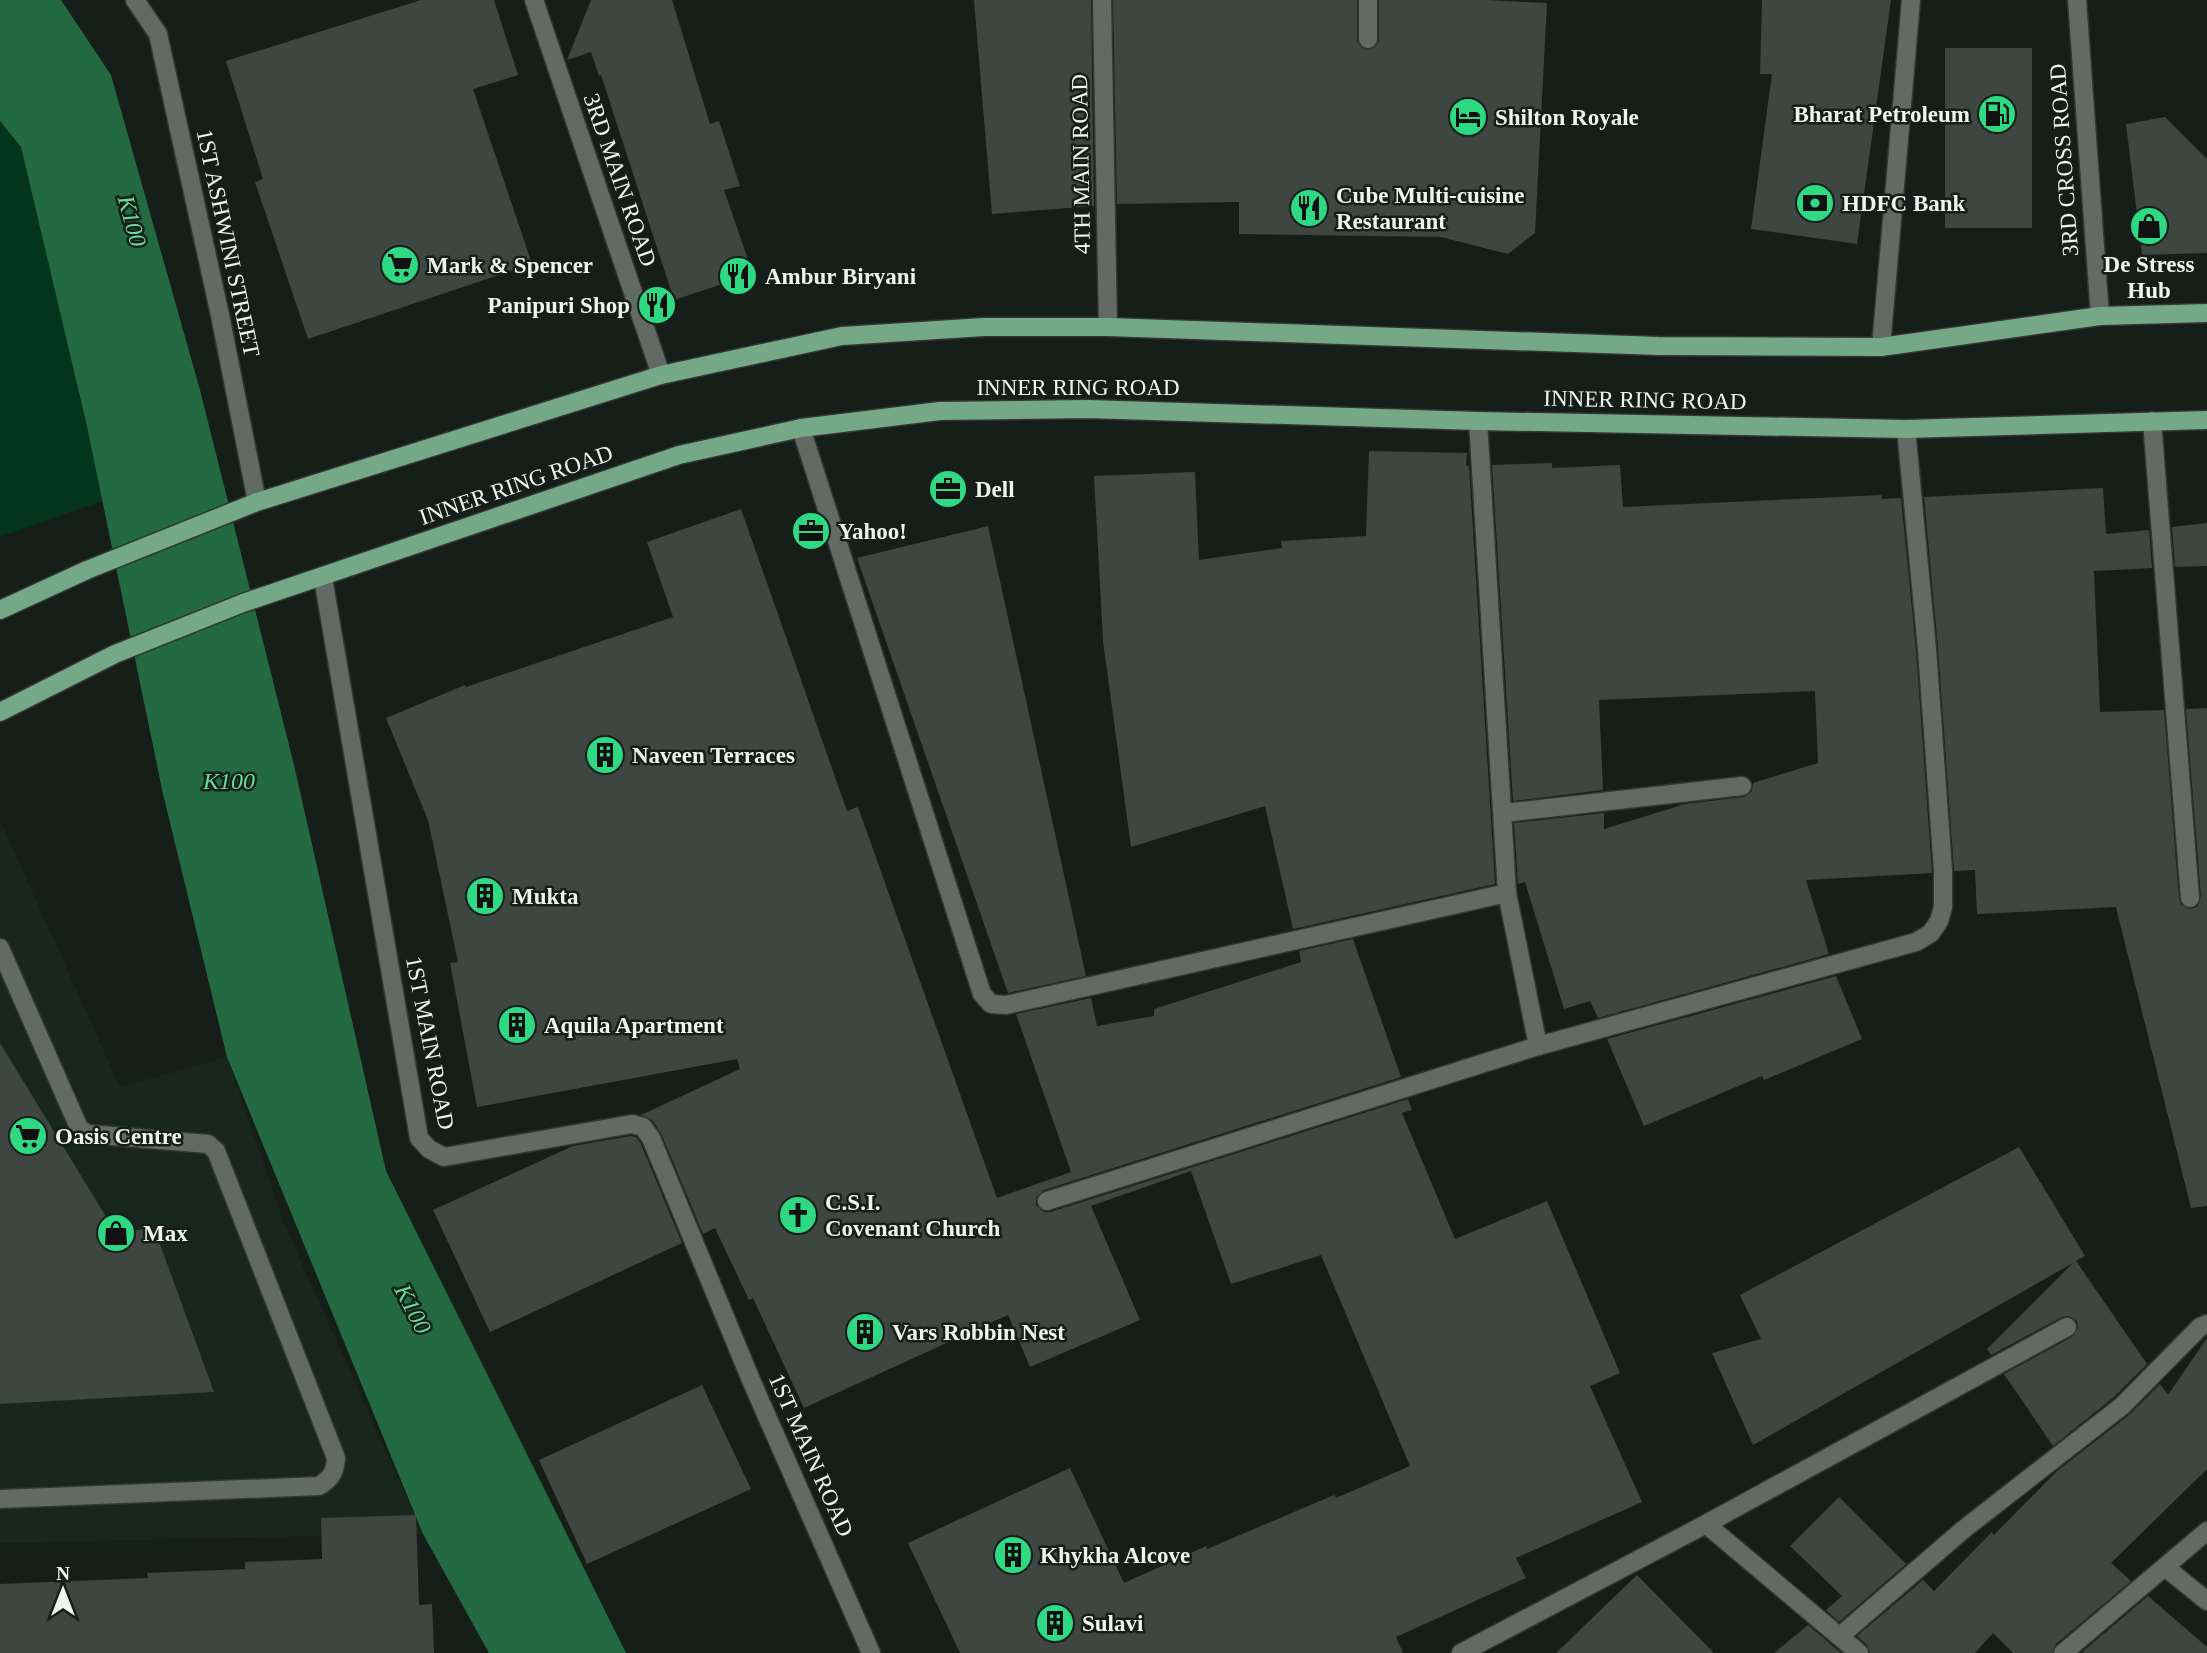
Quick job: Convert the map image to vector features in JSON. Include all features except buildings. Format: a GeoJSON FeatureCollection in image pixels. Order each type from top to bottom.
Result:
{"type":"FeatureCollection","features":[{"type":"Feature","properties":{"kind":"main road"},"geometry":{"type":"LineString","coordinates":[[0,610],[87,570],[257,502],[660,375],[842,335],[984,327],[1108,327],[1659,346],[1881,347],[2101,316],[2207,313]]}},
{"type":"Feature","properties":{"kind":"main road","name":"INNER RING ROAD"},"geometry":{"type":"LineString","coordinates":[[0,712],[115,654],[243,603],[679,455],[801,428],[940,411],[1060,409],[1478,421],[1906,429],[2207,420]]}},
{"type":"Feature","properties":{"kind":"street","name":"1ST ASHWINI STREET"},"geometry":{"type":"LineString","coordinates":[[135,0],[158,34],[220,315],[257,502]]}},
{"type":"Feature","properties":{"kind":"street","name":"3RD MAIN ROAD"},"geometry":{"type":"LineString","coordinates":[[534,0],[660,375]]}},
{"type":"Feature","properties":{"kind":"street","name":"4TH MAIN ROAD"},"geometry":{"type":"LineString","coordinates":[[1102,0],[1108,327]]}},
{"type":"Feature","properties":{"kind":"street"},"geometry":{"type":"LineString","coordinates":[[1368,0],[1368,39]]}},
{"type":"Feature","properties":{"kind":"street"},"geometry":{"type":"LineString","coordinates":[[1881,347],[1911,0]]}},
{"type":"Feature","properties":{"kind":"street","name":"3RD CROSS ROAD"},"geometry":{"type":"LineString","coordinates":[[2077,0],[2101,316]]}},
{"type":"Feature","properties":{"kind":"street"},"geometry":{"type":"LineString","coordinates":[[1478,421],[1507,893],[1538,1046]]}},
{"type":"Feature","properties":{"kind":"street"},"geometry":{"type":"LineString","coordinates":[[2152,421],[2190,898]]}},
{"type":"Feature","properties":{"kind":"street"},"geometry":{"type":"LineString","coordinates":[[801,428],[982,994],[991,1004],[1006,1005],[1507,893]]}},
{"type":"Feature","properties":{"kind":"street"},"geometry":{"type":"LineString","coordinates":[[1047,1201],[1538,1046],[1916,942],[1931,933],[1939,922],[1943,907],[1943,870],[1927,649],[1906,429]]}},
{"type":"Feature","properties":{"kind":"street","name":"1ST MAIN ROAD"},"geometry":{"type":"LineString","coordinates":[[323,578],[419,1138],[429,1149],[444,1157],[632,1124],[643,1127],[651,1138],[751,1380],[871,1653]]}},
{"type":"Feature","properties":{"kind":"street"},"geometry":{"type":"LineString","coordinates":[[1504,813],[1742,786]]}},
{"type":"Feature","properties":{"kind":"street"},"geometry":{"type":"LineString","coordinates":[[0,948],[80,1130],[89,1134],[208,1144],[216,1151],[336,1458],[332,1476],[319,1486],[0,1499]]}},
{"type":"Feature","properties":{"kind":"street"},"geometry":{"type":"LineString","coordinates":[[1840,1636],[1964,1529],[2122,1406],[2200,1327],[2207,1324]]}},
{"type":"Feature","properties":{"kind":"street"},"geometry":{"type":"LineString","coordinates":[[1461,1653],[1706,1524],[2067,1327]]}},
{"type":"Feature","properties":{"kind":"street"},"geometry":{"type":"LineString","coordinates":[[1706,1524],[1859,1653]]}},
{"type":"Feature","properties":{"kind":"street"},"geometry":{"type":"LineString","coordinates":[[2063,1653],[2207,1531]]}},
{"type":"Feature","properties":{"kind":"street"},"geometry":{"type":"LineString","coordinates":[[2165,1567],[2207,1601]]}},
{"type":"Feature","properties":{"kind":"shaded area"},"geometry":{"type":"Polygon","coordinates":[[[0,121],[21,147],[86,421],[102,501],[0,537],[0,121]]]}},
{"type":"Feature","properties":{"kind":"shaded area"},"geometry":{"type":"Polygon","coordinates":[[[0,820],[120,1087],[227,1057],[285,1226],[423,1534],[0,1543],[0,820]]]}},
{"type":"Feature","properties":{"kind":"water","name":"K100"},"geometry":{"type":"Polygon","coordinates":[[[0,0],[61,0],[111,75],[200,390],[294,765],[386,1171],[626,1653],[489,1653],[423,1534],[227,1057],[163,794],[86,422],[21,147],[0,121],[0,0]]]}},
{"type":"Feature","properties":{"kind":"place","name":"Bharat Petroleum"},"geometry":{"type":"Point","coordinates":[1997,114]}},
{"type":"Feature","properties":{"kind":"place","name":"Shilton Royale"},"geometry":{"type":"Point","coordinates":[1468,117]}},
{"type":"Feature","properties":{"kind":"place","name":"HDFC Bank"},"geometry":{"type":"Point","coordinates":[1815,203]}},
{"type":"Feature","properties":{"kind":"place","name":"Cube Multi-cuisine Restaurant"},"geometry":{"type":"Point","coordinates":[1309,208]}},
{"type":"Feature","properties":{"kind":"place","name":"De Stress Hub"},"geometry":{"type":"Point","coordinates":[2149,226]}},
{"type":"Feature","properties":{"kind":"place","name":"Mark & Spencer"},"geometry":{"type":"Point","coordinates":[400,265]}},
{"type":"Feature","properties":{"kind":"place","name":"Ambur Biryani"},"geometry":{"type":"Point","coordinates":[738,276]}},
{"type":"Feature","properties":{"kind":"place","name":"Panipuri Shop"},"geometry":{"type":"Point","coordinates":[657,305]}},
{"type":"Feature","properties":{"kind":"place","name":"Dell"},"geometry":{"type":"Point","coordinates":[948,489]}},
{"type":"Feature","properties":{"kind":"place","name":"Yahoo!"},"geometry":{"type":"Point","coordinates":[811,531]}},
{"type":"Feature","properties":{"kind":"place","name":"Naveen Terraces"},"geometry":{"type":"Point","coordinates":[605,755]}},
{"type":"Feature","properties":{"kind":"place","name":"Mukta"},"geometry":{"type":"Point","coordinates":[485,896]}},
{"type":"Feature","properties":{"kind":"place","name":"Aquila Apartment"},"geometry":{"type":"Point","coordinates":[517,1025]}},
{"type":"Feature","properties":{"kind":"place","name":"Oasis Centre"},"geometry":{"type":"Point","coordinates":[28,1136]}},
{"type":"Feature","properties":{"kind":"place","name":"C.S.I. Covenant Church"},"geometry":{"type":"Point","coordinates":[798,1215]}},
{"type":"Feature","properties":{"kind":"place","name":"Max"},"geometry":{"type":"Point","coordinates":[116,1233]}},
{"type":"Feature","properties":{"kind":"place","name":"Vars Robbin Nest"},"geometry":{"type":"Point","coordinates":[865,1332]}},
{"type":"Feature","properties":{"kind":"place","name":"Khykha Alcove"},"geometry":{"type":"Point","coordinates":[1013,1555]}},
{"type":"Feature","properties":{"kind":"place","name":"Sulavi"},"geometry":{"type":"Point","coordinates":[1055,1623]}}]}
